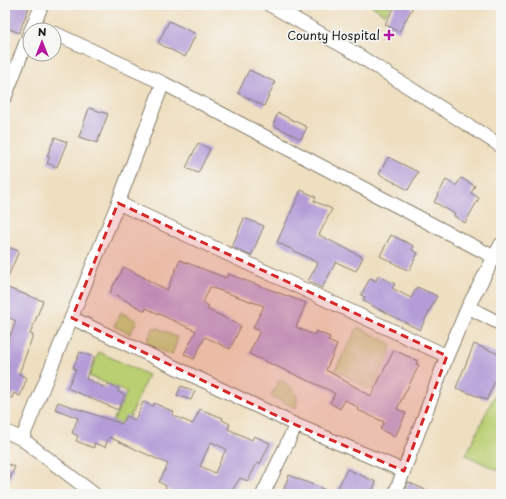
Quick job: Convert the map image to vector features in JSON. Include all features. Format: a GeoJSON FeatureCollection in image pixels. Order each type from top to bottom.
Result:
{"type":"FeatureCollection","features":[{"type":"Feature","properties":{"kind":"street"},"geometry":{"type":"LineString","coordinates":[[34,22],[42,5]]}},
{"type":"Feature","properties":{"kind":"street"},"geometry":{"type":"LineString","coordinates":[[270,5],[350,50],[501,146]]}},
{"type":"Feature","properties":{"kind":"street"},"geometry":{"type":"LineString","coordinates":[[62,37],[163,83],[494,257]]}},
{"type":"Feature","properties":{"kind":"street"},"geometry":{"type":"LineString","coordinates":[[5,96],[22,52]]}},
{"type":"Feature","properties":{"kind":"street"},"geometry":{"type":"LineString","coordinates":[[22,439],[118,203],[163,83]]}},
{"type":"Feature","properties":{"kind":"street"},"geometry":{"type":"LineString","coordinates":[[118,203],[447,356]]}},
{"type":"Feature","properties":{"kind":"street"},"geometry":{"type":"LineString","coordinates":[[395,494],[447,356],[468,308],[501,244]]}},
{"type":"Feature","properties":{"kind":"street"},"geometry":{"type":"LineString","coordinates":[[468,308],[501,324]]}},
{"type":"Feature","properties":{"kind":"street"},"geometry":{"type":"LineString","coordinates":[[72,318],[296,425],[404,471]]}},
{"type":"Feature","properties":{"kind":"street"},"geometry":{"type":"LineString","coordinates":[[263,494],[296,425]]}},
{"type":"Feature","properties":{"kind":"street"},"geometry":{"type":"LineString","coordinates":[[6,435],[22,439],[94,494]]}},
{"type":"Feature","properties":{"kind":"highlighted area"},"geometry":{"type":"Polygon","coordinates":[[[118,203],[447,356],[404,471],[296,425],[72,318],[118,203]]]}},
{"type":"Feature","properties":{"kind":"green space"},"geometry":{"type":"Polygon","coordinates":[[[371,5],[391,5],[385,15],[371,5]]]}},
{"type":"Feature","properties":{"kind":"green space"},"geometry":{"type":"Polygon","coordinates":[[[121,312],[137,321],[130,334],[114,326],[121,312]]]}},
{"type":"Feature","properties":{"kind":"green space"},"geometry":{"type":"Polygon","coordinates":[[[358,327],[392,344],[389,351],[391,352],[371,390],[335,370],[358,327]]]}},
{"type":"Feature","properties":{"kind":"green space"},"geometry":{"type":"Polygon","coordinates":[[[153,328],[158,328],[178,338],[172,355],[146,344],[153,328]]]}},
{"type":"Feature","properties":{"kind":"green space"},"geometry":{"type":"Polygon","coordinates":[[[99,352],[148,375],[126,427],[113,421],[127,392],[89,376],[99,352]]]}},
{"type":"Feature","properties":{"kind":"green space"},"geometry":{"type":"Polygon","coordinates":[[[279,380],[291,387],[296,394],[296,408],[271,396],[279,380]]]}},
{"type":"Feature","properties":{"kind":"green space"},"geometry":{"type":"Polygon","coordinates":[[[501,382],[501,472],[466,455],[501,382]]]}},
{"type":"Feature","properties":{"kind":"building"},"geometry":{"type":"Polygon","coordinates":[[[5,5],[30,5],[22,22],[19,33],[5,27],[5,5]]]}},
{"type":"Feature","properties":{"kind":"building"},"geometry":{"type":"Polygon","coordinates":[[[396,5],[414,5],[399,32],[385,24],[396,5]]]}},
{"type":"Feature","properties":{"kind":"building"},"geometry":{"type":"Polygon","coordinates":[[[169,21],[196,34],[185,57],[158,43],[169,21]]]}},
{"type":"Feature","properties":{"kind":"building"},"geometry":{"type":"Polygon","coordinates":[[[249,70],[275,82],[264,106],[238,93],[249,70]]]}},
{"type":"Feature","properties":{"kind":"building"},"geometry":{"type":"Polygon","coordinates":[[[89,108],[108,114],[97,143],[79,137],[89,108]]]}},
{"type":"Feature","properties":{"kind":"building"},"geometry":{"type":"Polygon","coordinates":[[[278,113],[307,127],[301,139],[273,125],[278,113]]]}},
{"type":"Feature","properties":{"kind":"building"},"geometry":{"type":"Polygon","coordinates":[[[55,137],[67,142],[57,167],[47,163],[50,157],[47,156],[55,137]]]}},
{"type":"Feature","properties":{"kind":"building"},"geometry":{"type":"Polygon","coordinates":[[[198,143],[210,149],[198,173],[186,168],[198,143]]]}},
{"type":"Feature","properties":{"kind":"building"},"geometry":{"type":"Polygon","coordinates":[[[388,157],[418,172],[408,190],[379,174],[388,157]]]}},
{"type":"Feature","properties":{"kind":"building"},"geometry":{"type":"Polygon","coordinates":[[[461,178],[475,186],[471,193],[479,198],[465,223],[454,216],[455,214],[434,202],[446,180],[456,186],[461,178]]]}},
{"type":"Feature","properties":{"kind":"building"},"geometry":{"type":"Polygon","coordinates":[[[301,190],[316,197],[314,201],[332,209],[319,235],[363,257],[356,271],[336,262],[322,288],[308,281],[318,263],[277,242],[301,190]]]}},
{"type":"Feature","properties":{"kind":"building"},"geometry":{"type":"Polygon","coordinates":[[[244,218],[264,226],[251,256],[232,247],[244,218]]]}},
{"type":"Feature","properties":{"kind":"building"},"geometry":{"type":"Polygon","coordinates":[[[391,235],[414,246],[412,250],[418,253],[409,271],[380,256],[391,235]]]}},
{"type":"Feature","properties":{"kind":"building"},"geometry":{"type":"Polygon","coordinates":[[[5,246],[19,251],[5,284],[5,246]]]}},
{"type":"Feature","properties":{"kind":"building"},"geometry":{"type":"Polygon","coordinates":[[[180,260],[226,278],[228,274],[306,303],[296,327],[314,335],[316,331],[330,337],[328,341],[337,345],[326,370],[371,396],[394,350],[418,361],[416,364],[419,365],[397,409],[406,413],[395,437],[380,429],[384,422],[358,410],[359,408],[345,400],[340,409],[330,403],[335,394],[329,390],[249,354],[260,331],[253,328],[264,306],[210,287],[203,303],[209,306],[207,309],[241,326],[230,349],[205,337],[194,359],[184,354],[196,331],[146,308],[145,311],[110,292],[124,267],[167,290],[180,260]]]}},
{"type":"Feature","properties":{"kind":"building"},"geometry":{"type":"Polygon","coordinates":[[[378,276],[395,284],[392,288],[411,298],[417,287],[437,296],[420,330],[363,301],[365,297],[361,295],[370,278],[376,281],[378,276]]]}},
{"type":"Feature","properties":{"kind":"building"},"geometry":{"type":"Polygon","coordinates":[[[5,287],[43,301],[30,334],[33,335],[19,374],[27,378],[20,396],[14,393],[12,398],[5,396],[5,348],[16,321],[5,316],[5,287]]]}},
{"type":"Feature","properties":{"kind":"building"},"geometry":{"type":"Polygon","coordinates":[[[474,344],[501,355],[501,366],[487,400],[456,388],[474,344]]]}},
{"type":"Feature","properties":{"kind":"building"},"geometry":{"type":"Polygon","coordinates":[[[80,352],[94,357],[86,379],[106,388],[108,384],[119,389],[118,392],[125,395],[118,410],[67,388],[76,370],[73,368],[80,352]]]}},
{"type":"Feature","properties":{"kind":"building"},"geometry":{"type":"Polygon","coordinates":[[[181,386],[195,391],[191,400],[177,395],[181,386]]]}},
{"type":"Feature","properties":{"kind":"building"},"geometry":{"type":"Polygon","coordinates":[[[58,402],[122,424],[126,416],[135,420],[143,402],[153,406],[154,403],[174,412],[172,415],[193,424],[200,409],[223,418],[222,420],[230,424],[228,429],[252,440],[254,436],[270,443],[260,464],[257,463],[248,481],[240,478],[230,494],[178,494],[165,488],[166,486],[159,482],[168,464],[109,437],[105,447],[94,443],[94,448],[76,441],[78,436],[72,433],[78,418],[55,409],[58,402]],[[211,442],[200,466],[215,473],[226,449],[211,442]]]}},
{"type":"Feature","properties":{"kind":"building"},"geometry":{"type":"Polygon","coordinates":[[[5,463],[15,467],[5,489],[5,463]]]}},
{"type":"Feature","properties":{"kind":"building"},"geometry":{"type":"Polygon","coordinates":[[[347,469],[376,482],[371,494],[335,494],[347,469]]]}},
{"type":"Feature","properties":{"kind":"building"},"geometry":{"type":"Polygon","coordinates":[[[289,475],[335,494],[282,494],[289,475]]]}},
{"type":"Feature","properties":{"kind":"building"},"geometry":{"type":"Polygon","coordinates":[[[408,482],[434,494],[404,494],[408,482]]]}},
{"type":"Feature","properties":{"kind":"place","name":"County Hospital"},"geometry":{"type":"Point","coordinates":[389,35]}}]}
